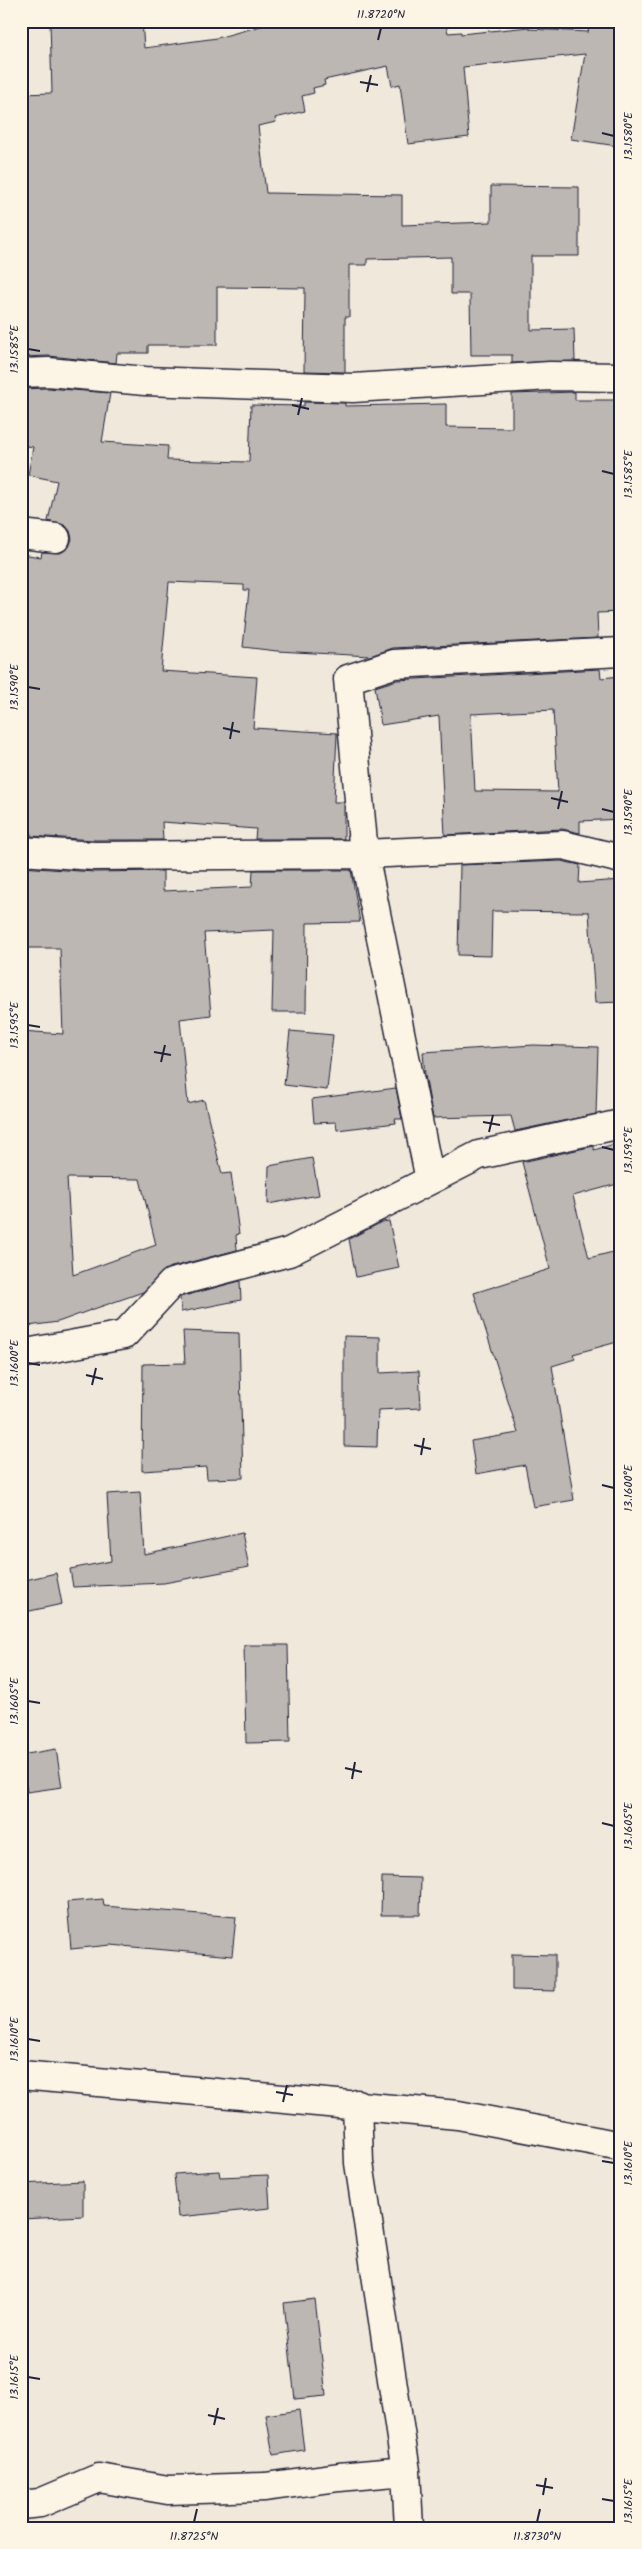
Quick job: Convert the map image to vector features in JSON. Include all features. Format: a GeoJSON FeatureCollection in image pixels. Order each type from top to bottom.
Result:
{"type":"FeatureCollection","features":[{"type":"Feature","properties":{"kind":"street"},"geometry":{"type":"LineString","coordinates":[[21,373],[48,372],[145,381],[353,388],[550,376],[621,377]]}},
{"type":"Feature","properties":{"kind":"street"},"geometry":{"type":"LineString","coordinates":[[21,534],[56,538]]}},
{"type":"Feature","properties":{"kind":"street"},"geometry":{"type":"LineString","coordinates":[[430,1180],[364,854],[348,679],[394,664],[621,652]]}},
{"type":"Feature","properties":{"kind":"street"},"geometry":{"type":"LineString","coordinates":[[21,851],[94,856],[364,854],[563,845],[621,859]]}},
{"type":"Feature","properties":{"kind":"street"},"geometry":{"type":"LineString","coordinates":[[21,1354],[124,1335],[172,1283],[289,1252],[479,1155],[621,1124]]}},
{"type":"Feature","properties":{"kind":"street"},"geometry":{"type":"LineString","coordinates":[[21,2075],[357,2104],[458,2115],[621,2146],[621,2150]]}},
{"type":"Feature","properties":{"kind":"street"},"geometry":{"type":"LineString","coordinates":[[357,2104],[359,2163],[406,2471],[409,2528]]}},
{"type":"Feature","properties":{"kind":"street"},"geometry":{"type":"LineString","coordinates":[[21,2505],[40,2503],[99,2478],[168,2490],[265,2487],[339,2477],[406,2471]]}},
{"type":"Feature","properties":{"kind":"building"},"geometry":{"type":"Polygon","coordinates":[[[50,21],[142,21],[144,48],[217,38],[279,21],[445,21],[448,33],[461,32],[461,34],[529,27],[529,29],[588,32],[590,24],[621,27],[621,123],[617,146],[571,139],[585,54],[463,67],[469,137],[408,144],[400,84],[392,86],[388,66],[324,80],[325,85],[313,88],[314,93],[302,96],[305,111],[275,118],[276,122],[258,126],[266,193],[402,195],[402,225],[491,222],[491,186],[579,187],[579,256],[531,256],[531,330],[574,329],[575,361],[512,363],[512,355],[471,355],[470,294],[451,294],[451,257],[367,259],[367,265],[349,265],[349,317],[345,317],[345,372],[304,371],[305,288],[217,287],[217,345],[148,345],[148,353],[117,353],[116,363],[49,356],[21,357],[21,94],[52,93],[50,21]]]}},
{"type":"Feature","properties":{"kind":"building"},"geometry":{"type":"Polygon","coordinates":[[[48,388],[110,393],[102,442],[168,446],[167,460],[249,462],[251,405],[304,406],[304,402],[345,403],[345,406],[446,404],[446,427],[512,428],[512,394],[575,392],[575,400],[621,400],[621,612],[597,613],[598,638],[393,648],[370,656],[277,651],[243,647],[249,590],[244,590],[244,585],[169,582],[161,671],[257,677],[253,728],[337,733],[334,802],[344,802],[344,839],[255,839],[256,829],[162,822],[163,840],[94,840],[31,836],[25,762],[21,554],[41,557],[42,552],[62,552],[69,547],[72,539],[70,531],[66,526],[48,521],[57,481],[28,475],[33,447],[21,445],[21,389],[48,388]]]}},
{"type":"Feature","properties":{"kind":"building"},"geometry":{"type":"Polygon","coordinates":[[[600,669],[601,678],[621,676],[621,819],[580,821],[580,833],[562,829],[445,835],[439,716],[381,725],[375,687],[397,680],[600,669]],[[553,710],[471,714],[475,791],[558,792],[553,710]]]}},
{"type":"Feature","properties":{"kind":"building"},"geometry":{"type":"Polygon","coordinates":[[[561,861],[580,865],[579,883],[621,880],[621,1002],[595,1003],[589,912],[492,911],[491,956],[458,955],[460,865],[561,861]]]}},
{"type":"Feature","properties":{"kind":"building"},"geometry":{"type":"Polygon","coordinates":[[[21,867],[94,872],[163,871],[163,891],[252,887],[253,870],[351,870],[360,922],[307,923],[306,1012],[272,1012],[274,930],[204,933],[211,1015],[180,1019],[188,1104],[204,1100],[222,1174],[231,1173],[239,1234],[236,1235],[237,1250],[168,1268],[143,1292],[58,1322],[21,1327],[21,1031],[63,1034],[60,948],[21,948],[21,867]],[[67,1178],[73,1275],[156,1245],[140,1179],[67,1178]]]}},
{"type":"Feature","properties":{"kind":"building"},"geometry":{"type":"Polygon","coordinates":[[[290,1031],[333,1035],[327,1090],[284,1085],[290,1031]]]}},
{"type":"Feature","properties":{"kind":"building"},"geometry":{"type":"Polygon","coordinates":[[[534,1045],[598,1047],[596,1114],[515,1131],[511,1116],[433,1118],[423,1052],[534,1045]]]}},
{"type":"Feature","properties":{"kind":"building"},"geometry":{"type":"Polygon","coordinates":[[[396,1088],[402,1119],[395,1119],[396,1123],[337,1130],[336,1122],[314,1123],[312,1099],[396,1088]]]}},
{"type":"Feature","properties":{"kind":"building"},"geometry":{"type":"Polygon","coordinates":[[[621,1142],[621,1183],[573,1196],[589,1258],[621,1250],[621,1341],[573,1354],[575,1359],[552,1366],[574,1500],[533,1507],[525,1465],[476,1474],[471,1441],[518,1433],[474,1293],[550,1269],[522,1162],[594,1146],[594,1150],[621,1142]]]}},
{"type":"Feature","properties":{"kind":"building"},"geometry":{"type":"Polygon","coordinates":[[[312,1158],[319,1195],[268,1204],[269,1166],[312,1158]]]}},
{"type":"Feature","properties":{"kind":"building"},"geometry":{"type":"Polygon","coordinates":[[[389,1221],[399,1268],[356,1277],[349,1239],[382,1222],[389,1221]]]}},
{"type":"Feature","properties":{"kind":"building"},"geometry":{"type":"Polygon","coordinates":[[[240,1281],[241,1300],[181,1312],[180,1297],[240,1281]]]}},
{"type":"Feature","properties":{"kind":"building"},"geometry":{"type":"Polygon","coordinates":[[[183,1331],[239,1333],[243,1478],[207,1479],[206,1467],[142,1471],[143,1364],[185,1363],[183,1331]]]}},
{"type":"Feature","properties":{"kind":"building"},"geometry":{"type":"Polygon","coordinates":[[[344,1336],[380,1337],[380,1373],[419,1371],[421,1408],[378,1410],[377,1447],[344,1446],[344,1336]]]}},
{"type":"Feature","properties":{"kind":"building"},"geometry":{"type":"Polygon","coordinates":[[[140,1492],[144,1554],[242,1533],[249,1567],[164,1583],[73,1587],[70,1569],[111,1561],[107,1494],[140,1492]]]}},
{"type":"Feature","properties":{"kind":"building"},"geometry":{"type":"Polygon","coordinates":[[[56,1573],[62,1604],[21,1613],[21,1581],[56,1573]]]}},
{"type":"Feature","properties":{"kind":"building"},"geometry":{"type":"Polygon","coordinates":[[[244,1645],[288,1645],[290,1742],[246,1743],[244,1645]]]}},
{"type":"Feature","properties":{"kind":"building"},"geometry":{"type":"Polygon","coordinates":[[[56,1749],[62,1787],[27,1792],[21,1755],[56,1749]]]}},
{"type":"Feature","properties":{"kind":"building"},"geometry":{"type":"Polygon","coordinates":[[[382,1877],[421,1878],[420,1915],[381,1915],[382,1877]]]}},
{"type":"Feature","properties":{"kind":"building"},"geometry":{"type":"Polygon","coordinates":[[[103,1899],[104,1906],[236,1917],[232,1956],[111,1945],[71,1949],[67,1902],[103,1899]]]}},
{"type":"Feature","properties":{"kind":"building"},"geometry":{"type":"Polygon","coordinates":[[[512,1954],[555,1955],[555,1991],[512,1990],[512,1954]]]}},
{"type":"Feature","properties":{"kind":"building"},"geometry":{"type":"Polygon","coordinates":[[[219,2171],[220,2177],[268,2175],[270,2208],[178,2217],[174,2174],[219,2171]]]}},
{"type":"Feature","properties":{"kind":"building"},"geometry":{"type":"Polygon","coordinates":[[[83,2181],[83,2216],[21,2219],[21,2184],[83,2181]]]}},
{"type":"Feature","properties":{"kind":"building"},"geometry":{"type":"Polygon","coordinates":[[[315,2299],[326,2396],[295,2399],[284,2303],[315,2299]]]}},
{"type":"Feature","properties":{"kind":"building"},"geometry":{"type":"Polygon","coordinates":[[[299,2410],[304,2450],[273,2455],[266,2415],[299,2410]]]}}]}
